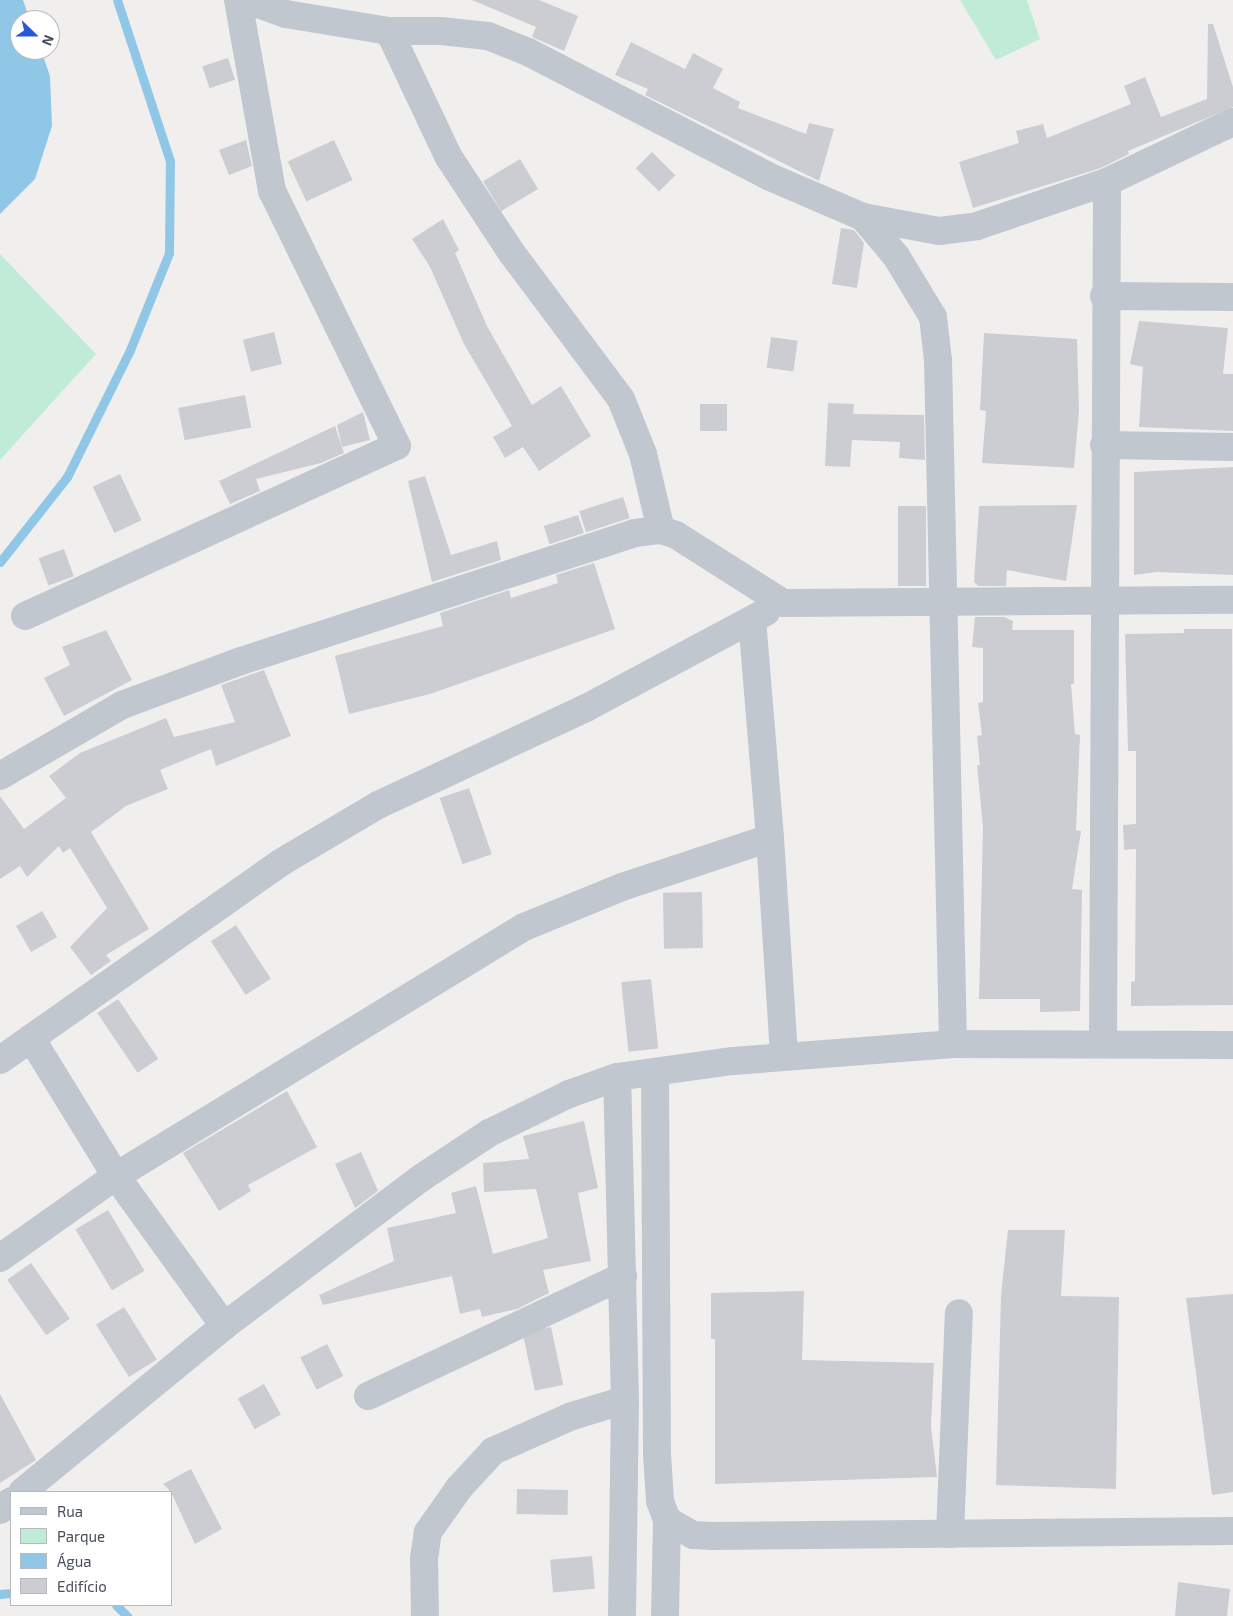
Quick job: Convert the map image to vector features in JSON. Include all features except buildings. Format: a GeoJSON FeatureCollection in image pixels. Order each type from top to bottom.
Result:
{"type":"FeatureCollection","features":[{"type":"Feature","properties":{"kind":"street"},"geometry":{"type":"LineString","coordinates":[[25,616],[397,446],[272,191],[238,0]]}},
{"type":"Feature","properties":{"kind":"street"},"geometry":{"type":"LineString","coordinates":[[246,0],[286,14],[389,31],[441,31],[488,36],[520,49],[770,177],[863,217],[939,231],[977,226],[1107,182],[1233,122]]}},
{"type":"Feature","properties":{"kind":"street"},"geometry":{"type":"LineString","coordinates":[[389,31],[448,156],[511,252],[620,399],[643,454],[661,530]]}},
{"type":"Feature","properties":{"kind":"street"},"geometry":{"type":"LineString","coordinates":[[1103,1043],[1104,296],[1107,182]]}},
{"type":"Feature","properties":{"kind":"street"},"geometry":{"type":"LineString","coordinates":[[863,217],[896,256],[933,317],[938,360],[941,602],[953,1044]]}},
{"type":"Feature","properties":{"kind":"street"},"geometry":{"type":"LineString","coordinates":[[1104,296],[1233,296]]}},
{"type":"Feature","properties":{"kind":"street"},"geometry":{"type":"LineString","coordinates":[[1104,445],[1233,447]]}},
{"type":"Feature","properties":{"kind":"street"},"geometry":{"type":"LineString","coordinates":[[0,776],[122,705],[250,658],[636,534],[661,530],[676,535],[783,603]]}},
{"type":"Feature","properties":{"kind":"street"},"geometry":{"type":"LineString","coordinates":[[0,1060],[280,863],[378,805],[586,708],[783,603],[1104,599],[1233,600]]}},
{"type":"Feature","properties":{"kind":"street"},"geometry":{"type":"LineString","coordinates":[[752,620],[770,838],[784,1057]]}},
{"type":"Feature","properties":{"kind":"street"},"geometry":{"type":"LineString","coordinates":[[0,1258],[116,1176],[524,927],[622,887],[770,838]]}},
{"type":"Feature","properties":{"kind":"street"},"geometry":{"type":"LineString","coordinates":[[31,1038],[116,1176],[224,1326]]}},
{"type":"Feature","properties":{"kind":"street"},"geometry":{"type":"LineString","coordinates":[[23,1491],[224,1326],[421,1178],[489,1133],[569,1094],[617,1078],[656,1072],[784,1057],[953,1044],[1103,1043],[1233,1045]]}},
{"type":"Feature","properties":{"kind":"street"},"geometry":{"type":"LineString","coordinates":[[656,1072],[657,1454],[660,1501],[667,1520],[665,1616]]}},
{"type":"Feature","properties":{"kind":"street"},"geometry":{"type":"LineString","coordinates":[[617,1078],[626,1400],[622,1616]]}},
{"type":"Feature","properties":{"kind":"street"},"geometry":{"type":"LineString","coordinates":[[368,1396],[623,1276]]}},
{"type":"Feature","properties":{"kind":"street"},"geometry":{"type":"LineString","coordinates":[[950,1534],[959,1313]]}},
{"type":"Feature","properties":{"kind":"street"},"geometry":{"type":"LineString","coordinates":[[425,1616],[424,1559],[428,1532],[459,1488],[493,1451],[572,1416],[626,1400]]}},
{"type":"Feature","properties":{"kind":"street"},"geometry":{"type":"LineString","coordinates":[[0,1510],[10,1502]]}},
{"type":"Feature","properties":{"kind":"street"},"geometry":{"type":"LineString","coordinates":[[667,1520],[694,1535],[712,1536],[1233,1531]]}},
{"type":"Feature","properties":{"kind":"green space"},"geometry":{"type":"Polygon","coordinates":[[[960,0],[1027,0],[1040,39],[996,60],[960,0]]]}},
{"type":"Feature","properties":{"kind":"green space"},"geometry":{"type":"Polygon","coordinates":[[[0,254],[96,354],[0,460],[0,254]]]}},
{"type":"Feature","properties":{"kind":"water"},"geometry":{"type":"Polygon","coordinates":[[[0,0],[23,0],[26,10],[10,10],[10,60],[44,60],[50,76],[52,126],[35,179],[0,214],[0,0]]]}},
{"type":"Feature","properties":{"kind":"waterway"},"geometry":{"type":"LineString","coordinates":[[0,562],[67,477],[130,350],[169,253],[170,161],[117,0]]}},
{"type":"Feature","properties":{"kind":"waterway"},"geometry":{"type":"LineString","coordinates":[[0,1594],[10,1593]]}},
{"type":"Feature","properties":{"kind":"waterway"},"geometry":{"type":"LineString","coordinates":[[117,1606],[127,1616]]}}]}
